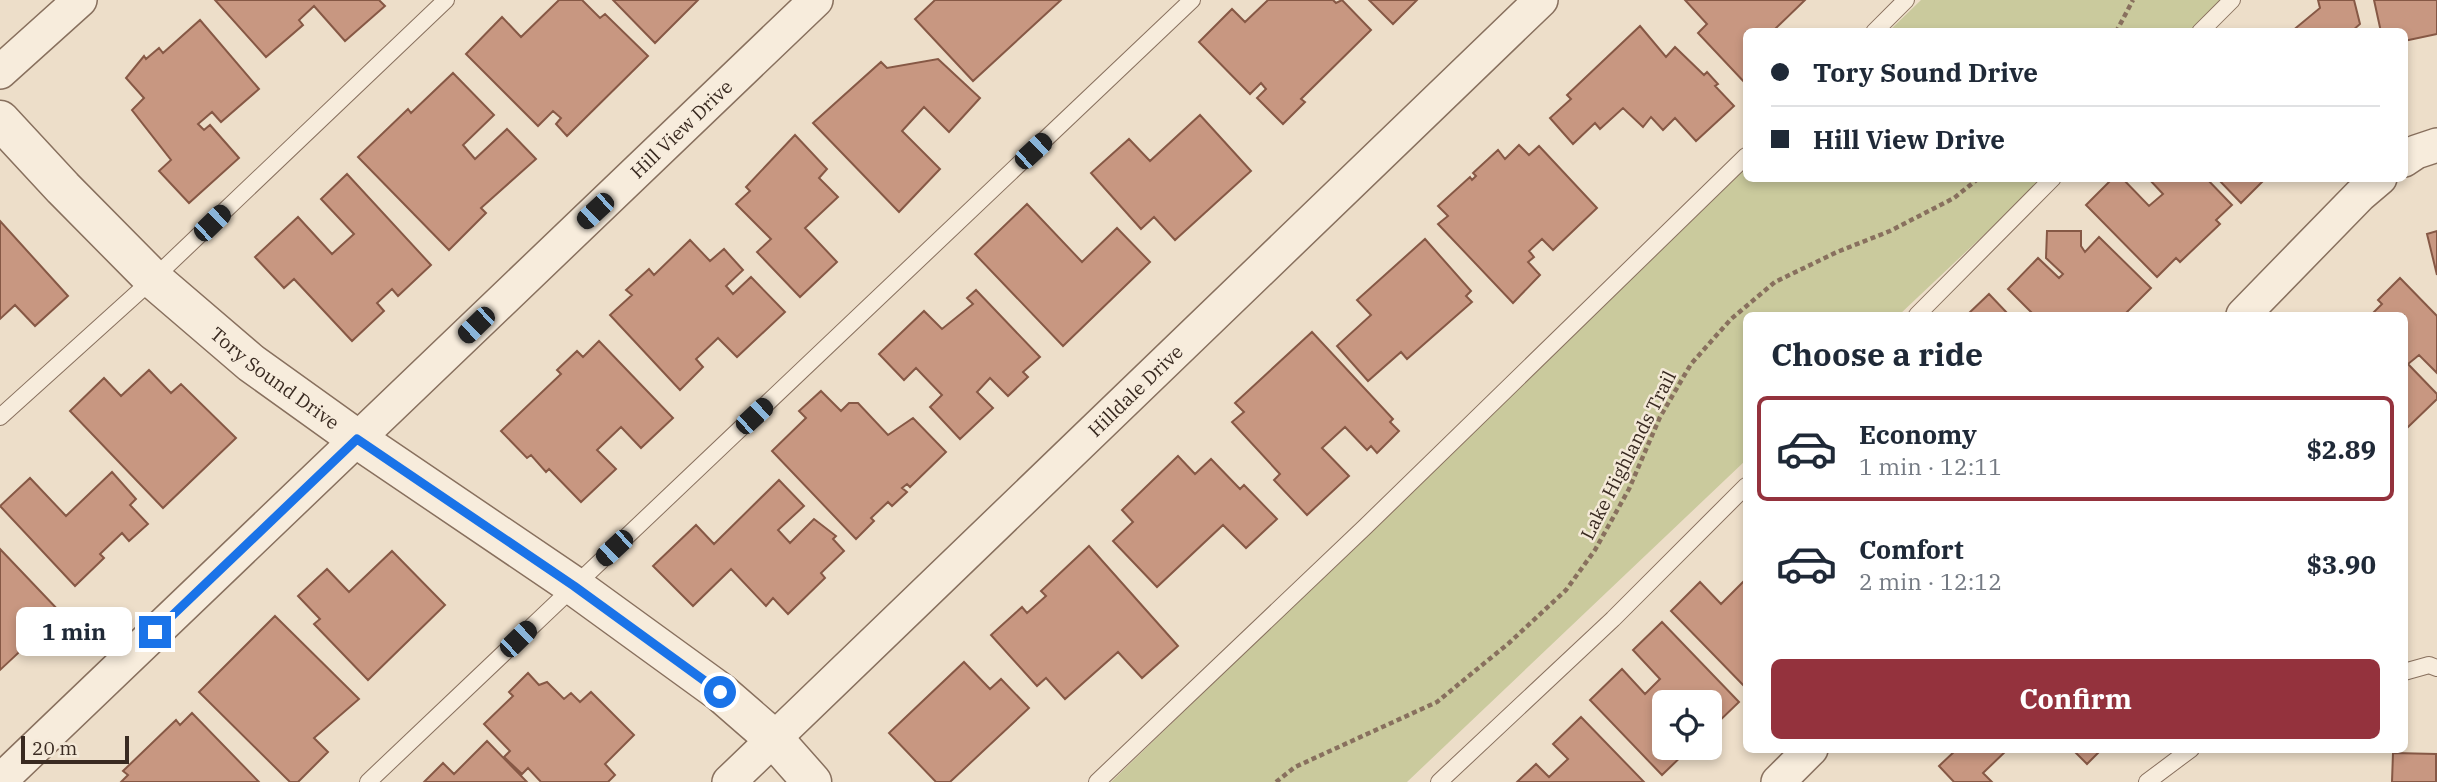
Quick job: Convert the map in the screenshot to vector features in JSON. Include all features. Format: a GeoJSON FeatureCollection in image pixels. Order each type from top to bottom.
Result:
{"type":"FeatureCollection","features":[{"type":"Feature","properties":{"kind":"street"},"geometry":{"type":"LineString","coordinates":[[0,72],[80,0]]}},
{"type":"Feature","properties":{"kind":"street","name":"Hill View Drive"},"geometry":{"type":"LineString","coordinates":[[0,781],[816,0]]}},
{"type":"Feature","properties":{"kind":"street","name":"Hilldale Drive"},"geometry":{"type":"LineString","coordinates":[[729,782],[1541,0]]}},
{"type":"Feature","properties":{"kind":"street","name":"Tory Sound Drive"},"geometry":{"type":"LineString","coordinates":[[0,120],[153,279],[251,363],[357,439],[574,586],[720,692],[774,739],[812,782]]}},
{"type":"Feature","properties":{"kind":"street"},"geometry":{"type":"LineString","coordinates":[[2408,157],[2437,145]]}},
{"type":"Feature","properties":{"kind":"street"},"geometry":{"type":"LineString","coordinates":[[2246,312],[2375,182]]}},
{"type":"Feature","properties":{"kind":"street"},"geometry":{"type":"LineString","coordinates":[[1778,782],[1807,753]]}},
{"type":"Feature","properties":{"kind":"lane"},"geometry":{"type":"LineString","coordinates":[[0,417],[153,279],[446,0]]}},
{"type":"Feature","properties":{"kind":"lane"},"geometry":{"type":"LineString","coordinates":[[368,782],[1192,0]]}},
{"type":"Feature","properties":{"kind":"lane"},"geometry":{"type":"LineString","coordinates":[[1878,28],[1906,0]]}},
{"type":"Feature","properties":{"kind":"lane"},"geometry":{"type":"LineString","coordinates":[[2204,28],[2232,0]]}},
{"type":"Feature","properties":{"kind":"lane"},"geometry":{"type":"LineString","coordinates":[[1097,782],[1356,536],[1743,159]]}},
{"type":"Feature","properties":{"kind":"lane"},"geometry":{"type":"LineString","coordinates":[[1920,312],[2049,182]]}},
{"type":"Feature","properties":{"kind":"lane"},"geometry":{"type":"LineString","coordinates":[[1439,782],[1614,619],[1743,489]]}},
{"type":"Feature","properties":{"kind":"lane"},"geometry":{"type":"LineString","coordinates":[[2408,671],[2429,665],[2437,667]]}},
{"type":"Feature","properties":{"kind":"lane"},"geometry":{"type":"LineString","coordinates":[[2147,782],[2186,753]]}},
{"type":"Feature","properties":{"kind":"path"},"geometry":{"type":"LineString","coordinates":[[2118,28],[2133,0]]}},
{"type":"Feature","properties":{"kind":"path","name":"Lake Highlands Trail"},"geometry":{"type":"LineString","coordinates":[[1276,782],[1295,767],[1437,702],[1509,643],[1566,590],[1595,550],[1629,489],[1660,417],[1691,364],[1740,312],[1775,282],[1837,252],[1890,231],[1954,198],[1974,182]]}},
{"type":"Feature","properties":{"kind":"green space"},"geometry":{"type":"Polygon","coordinates":[[[1921,0],[2232,0],[2201,28],[1892,28],[1921,0]]]}},
{"type":"Feature","properties":{"kind":"green space"},"geometry":{"type":"Polygon","coordinates":[[[1743,171],[1743,182],[2040,182],[1902,312],[1743,312],[1743,463],[1407,782],[1111,782],[1743,171]]]}},
{"type":"Feature","properties":{"kind":"building"},"geometry":{"type":"Polygon","coordinates":[[[215,0],[379,0],[385,6],[345,41],[314,6],[299,20],[303,25],[266,57],[215,0]]]}},
{"type":"Feature","properties":{"kind":"building"},"geometry":{"type":"Polygon","coordinates":[[[559,0],[582,0],[600,18],[605,14],[648,56],[567,136],[556,124],[561,118],[553,111],[538,126],[466,54],[502,17],[521,37],[559,0]]]}},
{"type":"Feature","properties":{"kind":"building"},"geometry":{"type":"Polygon","coordinates":[[[613,0],[698,0],[655,43],[613,0]]]}},
{"type":"Feature","properties":{"kind":"building"},"geometry":{"type":"Polygon","coordinates":[[[935,0],[1061,0],[973,81],[915,19],[935,0]]]}},
{"type":"Feature","properties":{"kind":"building"},"geometry":{"type":"Polygon","coordinates":[[[1268,0],[1333,0],[1336,3],[1342,0],[1371,30],[1301,99],[1305,102],[1283,124],[1257,98],[1266,89],[1261,83],[1250,94],[1199,42],[1232,9],[1245,22],[1268,0]]]}},
{"type":"Feature","properties":{"kind":"building"},"geometry":{"type":"Polygon","coordinates":[[[1369,0],[1417,0],[1393,24],[1369,0]]]}},
{"type":"Feature","properties":{"kind":"building"},"geometry":{"type":"Polygon","coordinates":[[[1685,0],[1805,0],[1776,28],[1743,28],[1743,81],[1698,33],[1707,24],[1685,0]]]}},
{"type":"Feature","properties":{"kind":"building"},"geometry":{"type":"Polygon","coordinates":[[[2318,0],[2354,0],[2360,24],[2356,28],[2296,28],[2320,8],[2318,0]]]}},
{"type":"Feature","properties":{"kind":"building"},"geometry":{"type":"Polygon","coordinates":[[[2374,0],[2437,0],[2437,34],[2408,40],[2408,28],[2380,28],[2374,0]]]}},
{"type":"Feature","properties":{"kind":"building"},"geometry":{"type":"Polygon","coordinates":[[[200,20],[259,89],[221,122],[212,112],[198,124],[204,130],[210,125],[239,158],[189,203],[159,171],[171,160],[132,110],[144,98],[126,78],[144,56],[146,59],[159,48],[163,53],[200,20]]]}},
{"type":"Feature","properties":{"kind":"building"},"geometry":{"type":"Polygon","coordinates":[[[1640,26],[1666,57],[1675,47],[1704,75],[1707,72],[1718,84],[1715,86],[1734,106],[1696,141],[1675,118],[1663,130],[1651,117],[1643,127],[1623,108],[1600,129],[1595,123],[1573,144],[1550,118],[1571,99],[1567,95],[1640,26]]]}},
{"type":"Feature","properties":{"kind":"building"},"geometry":{"type":"Polygon","coordinates":[[[938,59],[980,98],[949,132],[924,107],[902,131],[940,169],[899,212],[813,123],[881,62],[887,68],[938,59]]]}},
{"type":"Feature","properties":{"kind":"building"},"geometry":{"type":"Polygon","coordinates":[[[453,73],[494,115],[463,145],[475,159],[507,129],[536,159],[481,208],[486,213],[449,250],[358,157],[408,109],[411,113],[453,73]]]}},
{"type":"Feature","properties":{"kind":"building"},"geometry":{"type":"Polygon","coordinates":[[[1200,115],[1251,171],[1175,240],[1154,217],[1141,229],[1091,173],[1129,139],[1150,161],[1200,115]]]}},
{"type":"Feature","properties":{"kind":"building"},"geometry":{"type":"Polygon","coordinates":[[[795,135],[827,169],[819,178],[838,197],[805,228],[837,262],[800,297],[757,252],[771,239],[736,204],[750,191],[746,187],[795,135]]]}},
{"type":"Feature","properties":{"kind":"building"},"geometry":{"type":"Polygon","coordinates":[[[1519,145],[1529,155],[1539,146],[1597,208],[1553,250],[1542,239],[1529,251],[1534,257],[1528,262],[1540,275],[1513,303],[1438,224],[1448,216],[1438,206],[1470,177],[1472,180],[1476,176],[1473,173],[1498,150],[1505,159],[1519,145]]]}},
{"type":"Feature","properties":{"kind":"building"},"geometry":{"type":"Polygon","coordinates":[[[347,174],[431,265],[398,296],[392,289],[377,303],[384,311],[352,341],[294,279],[284,288],[255,257],[298,217],[332,254],[354,234],[321,199],[347,174]]]}},
{"type":"Feature","properties":{"kind":"building"},"geometry":{"type":"Polygon","coordinates":[[[2109,182],[2126,182],[2149,206],[2163,194],[2152,182],[2210,182],[2232,205],[2216,220],[2220,224],[2180,262],[2176,258],[2157,277],[2086,205],[2109,182]]]}},
{"type":"Feature","properties":{"kind":"building"},"geometry":{"type":"Polygon","coordinates":[[[2221,182],[2262,182],[2241,203],[2221,182]]]}},
{"type":"Feature","properties":{"kind":"building"},"geometry":{"type":"Polygon","coordinates":[[[1027,204],[1082,262],[1117,228],[1150,262],[1063,346],[975,254],[1027,204]]]}},
{"type":"Feature","properties":{"kind":"building"},"geometry":{"type":"Polygon","coordinates":[[[0,221],[68,296],[35,326],[15,305],[0,319],[0,221]]]}},
{"type":"Feature","properties":{"kind":"building"},"geometry":{"type":"Polygon","coordinates":[[[2047,231],[2081,231],[2081,246],[2085,252],[2099,237],[2151,288],[2127,312],[2031,312],[2008,289],[2038,258],[2059,278],[2063,274],[2046,258],[2047,231]]]}},
{"type":"Feature","properties":{"kind":"building"},"geometry":{"type":"Polygon","coordinates":[[[2437,231],[2437,275],[2427,234],[2437,231]]]}},
{"type":"Feature","properties":{"kind":"building"},"geometry":{"type":"Polygon","coordinates":[[[1425,239],[1471,291],[1466,296],[1472,302],[1407,359],[1401,352],[1368,381],[1337,346],[1371,315],[1357,300],[1425,239]]]}},
{"type":"Feature","properties":{"kind":"building"},"geometry":{"type":"Polygon","coordinates":[[[690,240],[710,261],[724,249],[743,270],[726,286],[733,294],[751,277],[785,312],[737,357],[718,338],[696,359],[703,367],[680,390],[610,315],[632,295],[626,290],[649,269],[654,275],[690,240]]]}},
{"type":"Feature","properties":{"kind":"building"},"geometry":{"type":"Polygon","coordinates":[[[2400,278],[2437,316],[2437,373],[2419,355],[2408,364],[2408,312],[2374,312],[2382,304],[2378,300],[2400,278]]]}},
{"type":"Feature","properties":{"kind":"building"},"geometry":{"type":"Polygon","coordinates":[[[976,290],[1040,357],[1023,372],[1028,377],[1008,396],[990,378],[977,392],[993,408],[960,439],[930,407],[942,395],[916,368],[904,380],[879,354],[924,311],[942,329],[973,304],[967,298],[976,290]]]}},
{"type":"Feature","properties":{"kind":"building"},"geometry":{"type":"Polygon","coordinates":[[[1989,294],[2006,312],[1970,312],[1989,294]]]}},
{"type":"Feature","properties":{"kind":"building"},"geometry":{"type":"Polygon","coordinates":[[[1312,332],[1393,419],[1390,422],[1399,431],[1377,453],[1371,446],[1367,450],[1345,427],[1322,448],[1349,476],[1307,515],[1274,480],[1280,474],[1232,422],[1244,412],[1235,403],[1312,332]]]}},
{"type":"Feature","properties":{"kind":"building"},"geometry":{"type":"Polygon","coordinates":[[[599,341],[673,418],[641,448],[621,427],[597,450],[616,469],[581,502],[549,469],[546,472],[531,455],[527,458],[501,431],[561,374],[557,370],[577,351],[583,357],[599,341]]]}},
{"type":"Feature","properties":{"kind":"building"},"geometry":{"type":"Polygon","coordinates":[[[2408,364],[2437,394],[2437,399],[2408,427],[2408,364]]]}},
{"type":"Feature","properties":{"kind":"building"},"geometry":{"type":"Polygon","coordinates":[[[149,370],[171,393],[181,384],[236,438],[163,508],[70,411],[104,378],[121,396],[149,370]]]}},
{"type":"Feature","properties":{"kind":"building"},"geometry":{"type":"Polygon","coordinates":[[[821,391],[841,411],[849,403],[858,403],[888,435],[913,418],[946,452],[910,487],[907,484],[902,488],[907,492],[892,506],[888,502],[871,518],[874,521],[856,539],[772,451],[806,418],[799,411],[821,391]]]}},
{"type":"Feature","properties":{"kind":"building"},"geometry":{"type":"Polygon","coordinates":[[[1178,456],[1195,474],[1211,459],[1240,489],[1244,485],[1277,519],[1246,548],[1223,525],[1157,587],[1113,541],[1133,522],[1122,510],[1178,456]]]}},
{"type":"Feature","properties":{"kind":"building"},"geometry":{"type":"Polygon","coordinates":[[[112,472],[136,499],[130,505],[148,524],[129,541],[122,533],[100,554],[104,558],[75,586],[0,506],[30,478],[66,516],[112,472]]]}},
{"type":"Feature","properties":{"kind":"building"},"geometry":{"type":"Polygon","coordinates":[[[779,480],[804,506],[778,530],[790,543],[814,519],[836,536],[833,539],[844,551],[821,573],[825,578],[788,614],[773,598],[766,606],[731,569],[693,606],[653,566],[696,525],[714,544],[779,480]]]}},
{"type":"Feature","properties":{"kind":"building"},"geometry":{"type":"Polygon","coordinates":[[[1089,546],[1178,646],[1142,678],[1118,652],[1065,699],[1046,678],[1037,686],[991,635],[1022,607],[1027,613],[1046,596],[1041,591],[1089,546]]]}},
{"type":"Feature","properties":{"kind":"building"},"geometry":{"type":"Polygon","coordinates":[[[0,549],[61,613],[0,670],[0,549]]]}},
{"type":"Feature","properties":{"kind":"building"},"geometry":{"type":"Polygon","coordinates":[[[392,551],[445,605],[368,680],[314,624],[320,619],[298,596],[327,569],[349,592],[392,551]]]}},
{"type":"Feature","properties":{"kind":"building"},"geometry":{"type":"Polygon","coordinates":[[[1700,582],[1721,604],[1743,582],[1743,685],[1671,611],[1700,582]]]}},
{"type":"Feature","properties":{"kind":"building"},"geometry":{"type":"Polygon","coordinates":[[[275,616],[359,699],[314,738],[328,752],[298,782],[290,782],[199,692],[275,616]]]}},
{"type":"Feature","properties":{"kind":"building"},"geometry":{"type":"Polygon","coordinates":[[[1662,622],[1739,702],[1722,718],[1722,690],[1652,690],[1652,760],[1678,760],[1662,775],[1590,700],[1622,669],[1645,694],[1660,679],[1633,650],[1662,622]]]}},
{"type":"Feature","properties":{"kind":"building"},"geometry":{"type":"Polygon","coordinates":[[[964,662],[990,689],[1001,679],[1029,708],[950,782],[936,782],[889,733],[964,662]]]}},
{"type":"Feature","properties":{"kind":"building"},"geometry":{"type":"Polygon","coordinates":[[[528,673],[539,685],[547,682],[564,699],[571,693],[580,702],[591,692],[634,735],[605,764],[615,775],[608,782],[541,782],[528,768],[522,774],[504,757],[510,751],[484,724],[513,696],[509,692],[528,673]]]}},
{"type":"Feature","properties":{"kind":"building"},"geometry":{"type":"Polygon","coordinates":[[[192,713],[259,782],[121,782],[128,775],[123,771],[176,720],[180,725],[192,713]]]}},
{"type":"Feature","properties":{"kind":"building"},"geometry":{"type":"Polygon","coordinates":[[[1581,717],[1644,782],[1517,782],[1536,764],[1549,777],[1568,759],[1553,744],[1581,717]]]}},
{"type":"Feature","properties":{"kind":"building"},"geometry":{"type":"Polygon","coordinates":[[[487,741],[527,782],[424,782],[443,763],[454,774],[487,741]]]}},
{"type":"Feature","properties":{"kind":"building"},"geometry":{"type":"Polygon","coordinates":[[[1953,753],[2004,753],[1983,773],[1992,782],[1954,782],[1939,766],[1953,753]]]}},
{"type":"Feature","properties":{"kind":"building"},"geometry":{"type":"Polygon","coordinates":[[[2076,753],[2098,753],[2087,764],[2076,753]]]}},
{"type":"Feature","properties":{"kind":"building"},"geometry":{"type":"Polygon","coordinates":[[[2393,753],[2436,754],[2436,782],[2392,782],[2393,753]]]}},
{"type":"Feature","properties":{"kind":"route"},"geometry":{"type":"LineString","coordinates":[[155,632],[357,439],[574,586],[720,692]]}}]}
